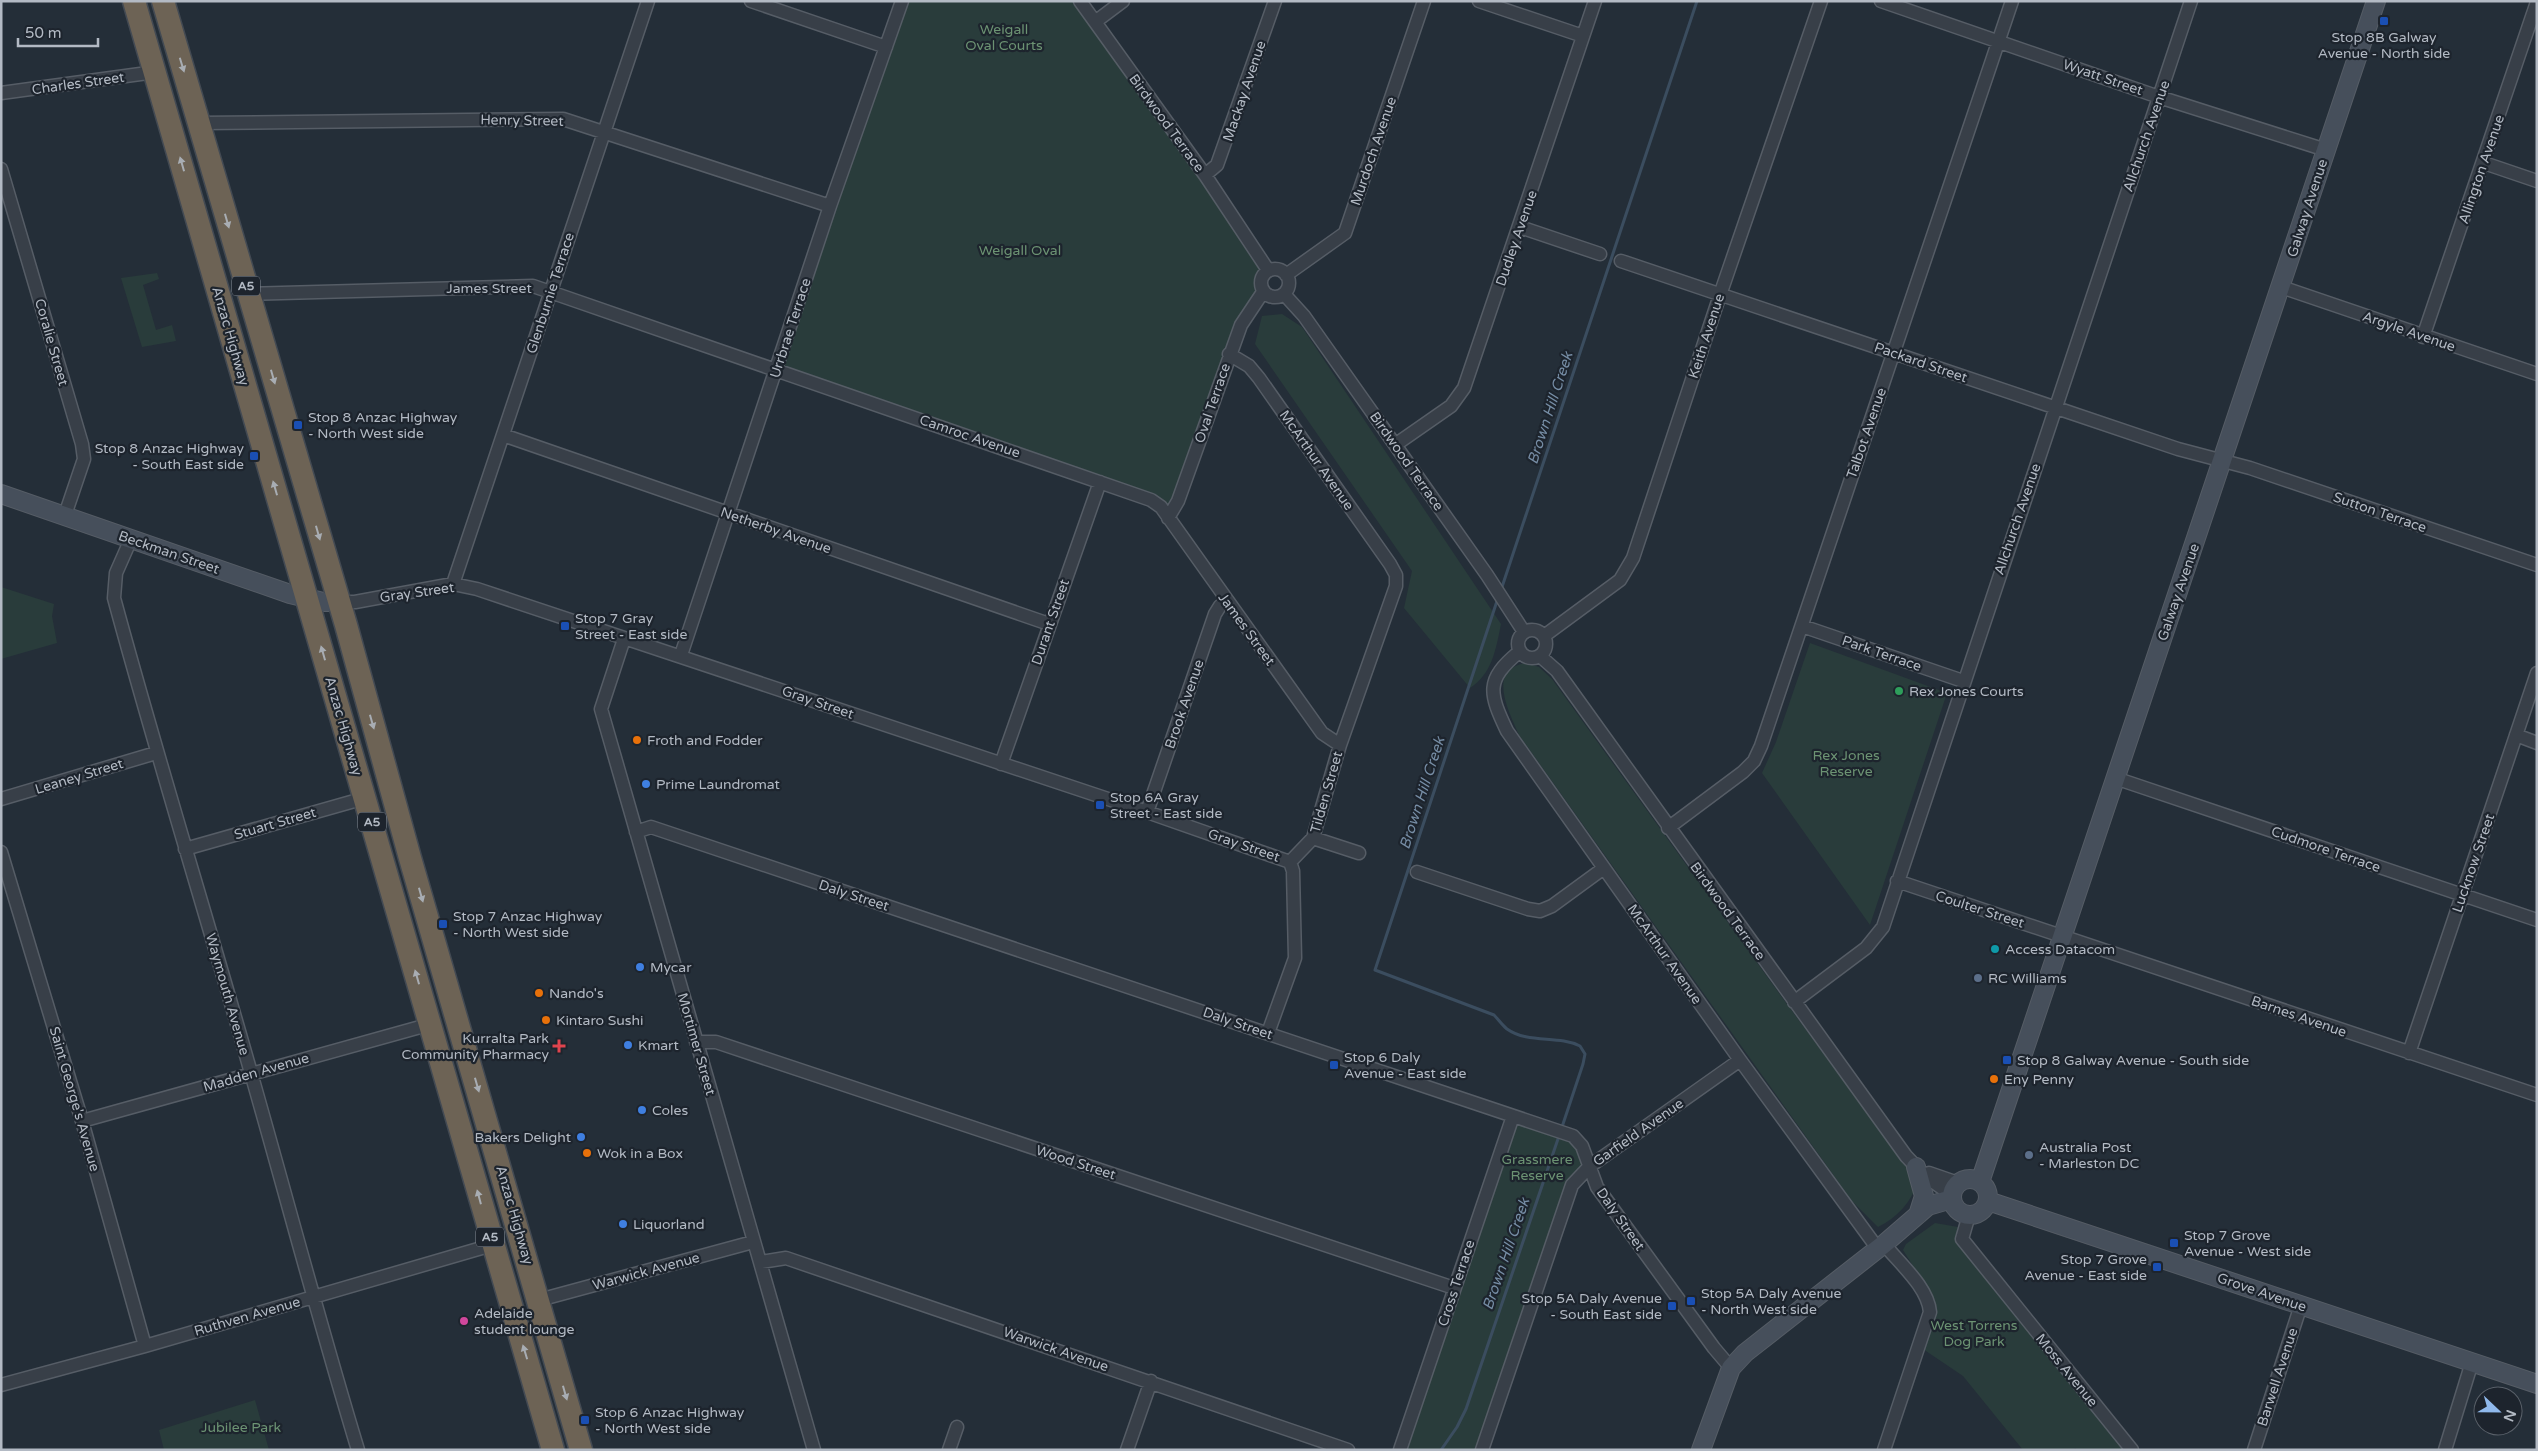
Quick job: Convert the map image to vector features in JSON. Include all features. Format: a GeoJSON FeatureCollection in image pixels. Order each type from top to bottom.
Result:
{"type":"FeatureCollection","features":[{"type":"Feature","properties":{"kind":"highway","name":"Anzac Highway"},"geometry":{"type":"LineString","coordinates":[[134,1],[431,1024],[492,1245],[553,1450]]}},
{"type":"Feature","properties":{"kind":"highway","name":"Anzac Highway"},"geometry":{"type":"LineString","coordinates":[[163,1],[339,602],[410,858],[581,1450]]}},
{"type":"Feature","properties":{"kind":"highway"},"geometry":{"type":"LineString","coordinates":[[192,199],[218,190]]}},
{"type":"Feature","properties":{"kind":"highway"},"geometry":{"type":"LineString","coordinates":[[260,438],[272,437],[284,414]]}},
{"type":"Feature","properties":{"kind":"highway"},"geometry":{"type":"LineString","coordinates":[[337,702],[364,694]]}},
{"type":"Feature","properties":{"kind":"highway"},"geometry":{"type":"LineString","coordinates":[[390,882],[402,879],[410,858]]}},
{"type":"Feature","properties":{"kind":"highway"},"geometry":{"type":"LineString","coordinates":[[431,1024],[436,1014],[440,987],[447,982]]}},
{"type":"Feature","properties":{"kind":"highway"},"geometry":{"type":"LineString","coordinates":[[532,1376],[558,1367]]}},
{"type":"Feature","properties":{"kind":"street","name":"Glenburnie Terrace"},"geometry":{"type":"LineString","coordinates":[[453,584],[648,1]]}},
{"type":"Feature","properties":{"kind":"street"},"geometry":{"type":"LineString","coordinates":[[751,1],[886,47]]}},
{"type":"Feature","properties":{"kind":"street","name":"Urrbrae Terrace"},"geometry":{"type":"LineString","coordinates":[[681,656],[830,206],[902,1]]}},
{"type":"Feature","properties":{"kind":"street"},"geometry":{"type":"LineString","coordinates":[[1095,22],[1124,1]]}},
{"type":"Feature","properties":{"kind":"street","name":"Mackay Avenue"},"geometry":{"type":"LineString","coordinates":[[1205,176],[1217,165],[1275,1]]}},
{"type":"Feature","properties":{"kind":"street","name":"Murdoch Avenue"},"geometry":{"type":"LineString","coordinates":[[1286,275],[1345,233],[1424,1]]}},
{"type":"Feature","properties":{"kind":"street"},"geometry":{"type":"LineString","coordinates":[[1479,1],[1583,36]]}},
{"type":"Feature","properties":{"kind":"street","name":"Dudley Avenue"},"geometry":{"type":"LineString","coordinates":[[1396,445],[1451,406],[1459,397],[1520,227],[1595,1]]}},
{"type":"Feature","properties":{"kind":"street","name":"Keith Avenue"},"geometry":{"type":"LineString","coordinates":[[1544,636],[1620,580],[1628,569],[1820,1]]}},
{"type":"Feature","properties":{"kind":"street","name":"Wyatt Street"},"geometry":{"type":"LineString","coordinates":[[1880,1],[2159,97],[2326,150]]}},
{"type":"Feature","properties":{"kind":"street","name":"Talbot Avenue"},"geometry":{"type":"LineString","coordinates":[[1668,828],[1744,772],[1754,761],[1761,746],[2012,1]]}},
{"type":"Feature","properties":{"kind":"street","name":"Allchurch Avenue"},"geometry":{"type":"LineString","coordinates":[[1794,1002],[1866,948],[1883,927],[1963,681],[2191,1]]}},
{"type":"Feature","properties":{"kind":"street","name":"Galway Avenue"},"geometry":{"type":"LineString","coordinates":[[1980,1182],[2376,1]]}},
{"type":"Feature","properties":{"kind":"street","name":"Allington Avenue"},"geometry":{"type":"LineString","coordinates":[[2423,337],[2484,163],[2537,2]]}},
{"type":"Feature","properties":{"kind":"street","name":"Birdwood Terrace"},"geometry":{"type":"LineString","coordinates":[[1086,3],[1095,22],[1205,176],[1268,270]]}},
{"type":"Feature","properties":{"kind":"street","name":"Charles Street"},"geometry":{"type":"LineString","coordinates":[[1,93],[155,72]]}},
{"type":"Feature","properties":{"kind":"street","name":"Henry Street"},"geometry":{"type":"LineString","coordinates":[[200,123],[563,118],[830,206]]}},
{"type":"Feature","properties":{"kind":"street"},"geometry":{"type":"LineString","coordinates":[[2484,163],[2537,180]]}},
{"type":"Feature","properties":{"kind":"street","name":"Coralie Street"},"geometry":{"type":"LineString","coordinates":[[1,169],[82,444],[84,459],[65,515]]}},
{"type":"Feature","properties":{"kind":"street"},"geometry":{"type":"LineString","coordinates":[[1520,227],[1600,254]]}},
{"type":"Feature","properties":{"kind":"street","name":"Packard Street"},"geometry":{"type":"LineString","coordinates":[[1621,261],[2055,408],[2222,461]]}},
{"type":"Feature","properties":{"kind":"street"},"geometry":{"type":"LineString","coordinates":[[1268,270],[1280,270],[1286,275],[1289,285],[1284,294],[1275,297],[1263,292],[1261,280],[1268,270]]}},
{"type":"Feature","properties":{"kind":"street","name":"James Street"},"geometry":{"type":"LineString","coordinates":[[248,294],[533,286],[776,368]]}},
{"type":"Feature","properties":{"kind":"street","name":"Argyle Avenue"},"geometry":{"type":"LineString","coordinates":[[2281,287],[2423,337],[2537,374]]}},
{"type":"Feature","properties":{"kind":"street","name":"Oval Terrace"},"geometry":{"type":"LineString","coordinates":[[1168,518],[1178,501],[1241,325],[1263,292]]}},
{"type":"Feature","properties":{"kind":"street","name":"Birdwood Terrace"},"geometry":{"type":"LineString","coordinates":[[1284,294],[1304,316],[1396,445],[1488,575],[1524,632]]}},
{"type":"Feature","properties":{"kind":"street","name":"McArthur Avenue"},"geometry":{"type":"LineString","coordinates":[[1230,354],[1241,359],[1254,372],[1396,575]]}},
{"type":"Feature","properties":{"kind":"street","name":"Camroc Avenue"},"geometry":{"type":"LineString","coordinates":[[776,368],[1151,500],[1161,508]]}},
{"type":"Feature","properties":{"kind":"street","name":"Netherby Avenue"},"geometry":{"type":"LineString","coordinates":[[503,435],[1049,624]]}},
{"type":"Feature","properties":{"kind":"street","name":"Sutton Terrace"},"geometry":{"type":"LineString","coordinates":[[2222,461],[2260,471],[2537,565]]}},
{"type":"Feature","properties":{"kind":"street","name":"Durant Street"},"geometry":{"type":"LineString","coordinates":[[1002,764],[1049,624],[1100,482]]}},
{"type":"Feature","properties":{"kind":"street","name":"Beckman Street"},"geometry":{"type":"LineString","coordinates":[[1,494],[306,598],[339,602]]}},
{"type":"Feature","properties":{"kind":"street","name":"James Street"},"geometry":{"type":"LineString","coordinates":[[1161,508],[1322,733],[1340,745]]}},
{"type":"Feature","properties":{"kind":"street","name":"Waymouth Avenue"},"geometry":{"type":"LineString","coordinates":[[130,539],[116,573],[114,598],[156,752],[251,1074],[312,1297],[358,1450]]}},
{"type":"Feature","properties":{"kind":"street","name":"Tilden Street"},"geometry":{"type":"LineString","coordinates":[[1290,862],[1314,838],[1340,745],[1391,608],[1396,586],[1396,575]]}},
{"type":"Feature","properties":{"kind":"street","name":"Gray Street"},"geometry":{"type":"LineString","coordinates":[[339,602],[355,602],[453,584],[477,589],[1147,812],[1290,862]]}},
{"type":"Feature","properties":{"kind":"street","name":"Brook Avenue"},"geometry":{"type":"LineString","coordinates":[[1147,812],[1215,614],[1220,606],[1227,601]]}},
{"type":"Feature","properties":{"kind":"street","name":"Park Terrace"},"geometry":{"type":"LineString","coordinates":[[1802,626],[1963,681]]}},
{"type":"Feature","properties":{"kind":"street"},"geometry":{"type":"LineString","coordinates":[[1537,631],[1544,636],[1545,650],[1540,656],[1527,658],[1519,652],[1517,646],[1519,638],[1524,632],[1537,631]]}},
{"type":"Feature","properties":{"kind":"street","name":"Mortimer Street"},"geometry":{"type":"LineString","coordinates":[[624,639],[601,709],[814,1450]]}},
{"type":"Feature","properties":{"kind":"street","name":"McArthur Avenue"},"geometry":{"type":"LineString","coordinates":[[1519,652],[1500,668],[1494,687],[1498,712],[1508,730],[1740,1060],[1881,1247],[1924,1293],[1930,1312],[1884,1450]]}},
{"type":"Feature","properties":{"kind":"street","name":"Birdwood Terrace"},"geometry":{"type":"LineString","coordinates":[[1540,656],[1557,671],[1668,828],[1916,1167],[1957,1200]]}},
{"type":"Feature","properties":{"kind":"street","name":"Lucknow Street"},"geometry":{"type":"LineString","coordinates":[[2409,1053],[2537,673]]}},
{"type":"Feature","properties":{"kind":"street"},"geometry":{"type":"LineString","coordinates":[[2516,735],[2537,743]]}},
{"type":"Feature","properties":{"kind":"street","name":"Leaney Street"},"geometry":{"type":"LineString","coordinates":[[1,799],[156,752]]}},
{"type":"Feature","properties":{"kind":"street","name":"Cudmore Terrace"},"geometry":{"type":"LineString","coordinates":[[2115,778],[2537,920]]}},
{"type":"Feature","properties":{"kind":"street","name":"Stuart Street"},"geometry":{"type":"LineString","coordinates":[[185,849],[365,798]]}},
{"type":"Feature","properties":{"kind":"street","name":"Daly Street"},"geometry":{"type":"LineString","coordinates":[[636,832],[651,827],[1572,1136],[1582,1146],[1598,1187],[1714,1348],[1731,1368]]}},
{"type":"Feature","properties":{"kind":"street"},"geometry":{"type":"LineString","coordinates":[[1314,838],[1359,853]]}},
{"type":"Feature","properties":{"kind":"street","name":"Saint George's Avenue"},"geometry":{"type":"LineString","coordinates":[[1,852],[3,868],[82,1121],[144,1346]]}},
{"type":"Feature","properties":{"kind":"street"},"geometry":{"type":"LineString","coordinates":[[1268,1033],[1295,958],[1294,871],[1290,862]]}},
{"type":"Feature","properties":{"kind":"street"},"geometry":{"type":"LineString","coordinates":[[1417,872],[1528,909],[1540,911],[1552,906],[1604,868]]}},
{"type":"Feature","properties":{"kind":"street","name":"Coulter Street"},"geometry":{"type":"LineString","coordinates":[[1897,881],[2063,937]]}},
{"type":"Feature","properties":{"kind":"street","name":"Barnes Avenue"},"geometry":{"type":"LineString","coordinates":[[2063,937],[2537,1095]]}},
{"type":"Feature","properties":{"kind":"street","name":"Madden Avenue"},"geometry":{"type":"LineString","coordinates":[[82,1121],[431,1024]]}},
{"type":"Feature","properties":{"kind":"street","name":"Wood Street"},"geometry":{"type":"LineString","coordinates":[[696,1042],[716,1042],[1454,1288]]}},
{"type":"Feature","properties":{"kind":"street","name":"Garfield Avenue"},"geometry":{"type":"LineString","coordinates":[[1482,1450],[1572,1185],[1590,1166],[1740,1060]]}},
{"type":"Feature","properties":{"kind":"street","name":"Cross Terrace"},"geometry":{"type":"LineString","coordinates":[[1400,1450],[1513,1116]]}},
{"type":"Feature","properties":{"kind":"street"},"geometry":{"type":"LineString","coordinates":[[1916,1167],[1924,1196],[1918,1215]]}},
{"type":"Feature","properties":{"kind":"street"},"geometry":{"type":"LineString","coordinates":[[1701,1450],[1731,1368],[1745,1353],[1881,1247],[1928,1206],[1957,1200],[1981,1211],[1988,1200],[1987,1192],[1980,1182],[1972,1179],[1957,1200],[1910,1231],[1881,1247]]}},
{"type":"Feature","properties":{"kind":"street","name":"Moss Avenue"},"geometry":{"type":"LineString","coordinates":[[1957,1200],[1962,1239],[2132,1450]]}},
{"type":"Feature","properties":{"kind":"street","name":"Grove Avenue"},"geometry":{"type":"LineString","coordinates":[[1988,1200],[2537,1384]]}},
{"type":"Feature","properties":{"kind":"street","name":"Warwick Avenue"},"geometry":{"type":"LineString","coordinates":[[539,1300],[753,1242]]}},
{"type":"Feature","properties":{"kind":"street","name":"Ruthven Avenue"},"geometry":{"type":"LineString","coordinates":[[1,1385],[144,1346],[492,1245]]}},
{"type":"Feature","properties":{"kind":"street","name":"Warwick Avenue"},"geometry":{"type":"LineString","coordinates":[[761,1262],[786,1258],[1151,1381],[1317,1445],[1348,1450]]}},
{"type":"Feature","properties":{"kind":"street","name":"Barwell Avenue"},"geometry":{"type":"LineString","coordinates":[[2254,1450],[2301,1305]]}},
{"type":"Feature","properties":{"kind":"street"},"geometry":{"type":"LineString","coordinates":[[2445,1450],[2472,1362]]}},
{"type":"Feature","properties":{"kind":"street"},"geometry":{"type":"LineString","coordinates":[[1127,1450],[1151,1381]]}},
{"type":"Feature","properties":{"kind":"street"},"geometry":{"type":"LineString","coordinates":[[949,1450],[957,1427]]}},
{"type":"Feature","properties":{"kind":"green space","name":"Weigall Oval"},"geometry":{"type":"Polygon","coordinates":[[[908,1],[1080,1],[1268,270],[1261,281],[1263,292],[1241,325],[1174,509],[776,368],[908,1]]]}},
{"type":"Feature","properties":{"kind":"green space"},"geometry":{"type":"Polygon","coordinates":[[[157,273],[159,279],[143,285],[156,330],[172,325],[176,341],[142,347],[121,278],[157,273]]]}},
{"type":"Feature","properties":{"kind":"green space"},"geometry":{"type":"Polygon","coordinates":[[[1282,314],[1302,327],[1501,624],[1492,660],[1483,676],[1470,688],[1404,608],[1412,571],[1255,344],[1262,316],[1282,314]]]}},
{"type":"Feature","properties":{"kind":"green space"},"geometry":{"type":"Polygon","coordinates":[[[1,587],[54,604],[52,616],[57,643],[1,659],[1,587]]]}},
{"type":"Feature","properties":{"kind":"green space","name":"Rex Jones Reserve"},"geometry":{"type":"Polygon","coordinates":[[[1810,643],[1947,693],[1870,925],[1762,773],[1776,742],[1810,643]]]}},
{"type":"Feature","properties":{"kind":"green space"},"geometry":{"type":"Polygon","coordinates":[[[1526,663],[1539,667],[1552,679],[1918,1182],[1907,1203],[1885,1223],[1878,1227],[1852,1201],[1519,735],[1506,704],[1504,682],[1507,674],[1514,667],[1526,663]]]}},
{"type":"Feature","properties":{"kind":"green space","name":"Grassmere Reserve"},"geometry":{"type":"Polygon","coordinates":[[[1513,1116],[1577,1140],[1590,1166],[1572,1185],[1482,1450],[1402,1450],[1513,1116]]]}},
{"type":"Feature","properties":{"kind":"green space","name":"West Torrens Dog Park"},"geometry":{"type":"Polygon","coordinates":[[[1935,1223],[1958,1227],[1957,1239],[1962,1250],[2124,1450],[2077,1450],[2075,1448],[2074,1450],[2023,1450],[1963,1376],[1923,1349],[1936,1312],[1934,1299],[1903,1250],[1906,1244],[1935,1223]]]}},
{"type":"Feature","properties":{"kind":"green space","name":"Jubilee Park"},"geometry":{"type":"Polygon","coordinates":[[[255,1400],[269,1450],[164,1450],[159,1430],[255,1400]]]}},
{"type":"Feature","properties":{"kind":"waterway","name":"Brown Hill Creek"},"geometry":{"type":"LineString","coordinates":[[1501,590],[1697,1]]}},
{"type":"Feature","properties":{"kind":"waterway","name":"Brown Hill Creek"},"geometry":{"type":"LineString","coordinates":[[1498,598],[1375,970],[1494,1015],[1507,1029],[1515,1034],[1562,1041],[1580,1046],[1585,1054],[1583,1064],[1561,1130]]}},
{"type":"Feature","properties":{"kind":"waterway","name":"Brown Hill Creek"},"geometry":{"type":"LineString","coordinates":[[1441,1450],[1457,1427],[1466,1409],[1559,1136]]}},
{"type":"Feature","properties":{"kind":"place","name":"Stop 8B Galway Avenue - North side"},"geometry":{"type":"Point","coordinates":[2384,21]}},
{"type":"Feature","properties":{"kind":"place","name":"Stop 8 Anzac Highway - North West side"},"geometry":{"type":"Point","coordinates":[298,425]}},
{"type":"Feature","properties":{"kind":"place","name":"Stop 8 Anzac Highway - South East side"},"geometry":{"type":"Point","coordinates":[254,456]}},
{"type":"Feature","properties":{"kind":"place","name":"Stop 7 Gray Street - East side"},"geometry":{"type":"Point","coordinates":[565,626]}},
{"type":"Feature","properties":{"kind":"place","name":"Rex Jones Courts"},"geometry":{"type":"Point","coordinates":[1899,691]}},
{"type":"Feature","properties":{"kind":"place","name":"Froth and Fodder"},"geometry":{"type":"Point","coordinates":[637,740]}},
{"type":"Feature","properties":{"kind":"place","name":"Prime Laundromat"},"geometry":{"type":"Point","coordinates":[646,784]}},
{"type":"Feature","properties":{"kind":"place","name":"Stop 6A Gray Street - East side"},"geometry":{"type":"Point","coordinates":[1100,805]}},
{"type":"Feature","properties":{"kind":"place","name":"Stop 7 Anzac Highway - North West side"},"geometry":{"type":"Point","coordinates":[443,924]}},
{"type":"Feature","properties":{"kind":"place","name":"Access Datacom"},"geometry":{"type":"Point","coordinates":[1995,949]}},
{"type":"Feature","properties":{"kind":"place","name":"Mycar"},"geometry":{"type":"Point","coordinates":[640,967]}},
{"type":"Feature","properties":{"kind":"place","name":"RC Williams"},"geometry":{"type":"Point","coordinates":[1978,978]}},
{"type":"Feature","properties":{"kind":"place","name":"Nando's"},"geometry":{"type":"Point","coordinates":[539,993]}},
{"type":"Feature","properties":{"kind":"place","name":"Kintaro Sushi"},"geometry":{"type":"Point","coordinates":[546,1020]}},
{"type":"Feature","properties":{"kind":"place","name":"Kmart"},"geometry":{"type":"Point","coordinates":[628,1045]}},
{"type":"Feature","properties":{"kind":"place","name":"Kurralta Park Community Pharmacy"},"geometry":{"type":"Point","coordinates":[559,1046]}},
{"type":"Feature","properties":{"kind":"place","name":"Stop 8 Galway Avenue - South side"},"geometry":{"type":"Point","coordinates":[2007,1060]}},
{"type":"Feature","properties":{"kind":"place","name":"Stop 6 Daly Avenue - East side"},"geometry":{"type":"Point","coordinates":[1334,1065]}},
{"type":"Feature","properties":{"kind":"place","name":"Eny Penny"},"geometry":{"type":"Point","coordinates":[1994,1079]}},
{"type":"Feature","properties":{"kind":"place","name":"Coles"},"geometry":{"type":"Point","coordinates":[642,1110]}},
{"type":"Feature","properties":{"kind":"place","name":"Bakers Delight"},"geometry":{"type":"Point","coordinates":[581,1137]}},
{"type":"Feature","properties":{"kind":"place","name":"Wok in a Box"},"geometry":{"type":"Point","coordinates":[587,1153]}},
{"type":"Feature","properties":{"kind":"place","name":"Australia Post - Marleston DC"},"geometry":{"type":"Point","coordinates":[2029,1155]}},
{"type":"Feature","properties":{"kind":"place","name":"Liquorland"},"geometry":{"type":"Point","coordinates":[623,1224]}},
{"type":"Feature","properties":{"kind":"place","name":"Stop 7 Grove Avenue - West side"},"geometry":{"type":"Point","coordinates":[2174,1243]}},
{"type":"Feature","properties":{"kind":"place","name":"Stop 7 Grove Avenue - East side"},"geometry":{"type":"Point","coordinates":[2157,1267]}},
{"type":"Feature","properties":{"kind":"place","name":"Stop 5A Daly Avenue - North West side"},"geometry":{"type":"Point","coordinates":[1691,1301]}},
{"type":"Feature","properties":{"kind":"place","name":"Stop 5A Daly Avenue - South East side"},"geometry":{"type":"Point","coordinates":[1672,1306]}},
{"type":"Feature","properties":{"kind":"place","name":"Adelaide student lounge"},"geometry":{"type":"Point","coordinates":[464,1321]}},
{"type":"Feature","properties":{"kind":"place","name":"Stop 6 Anzac Highway - North West side"},"geometry":{"type":"Point","coordinates":[585,1420]}},
{"type":"Feature","properties":{"kind":"park label","name":"Weigall Oval Courts"},"geometry":{"type":"Point","coordinates":[1004,38]}}]}
